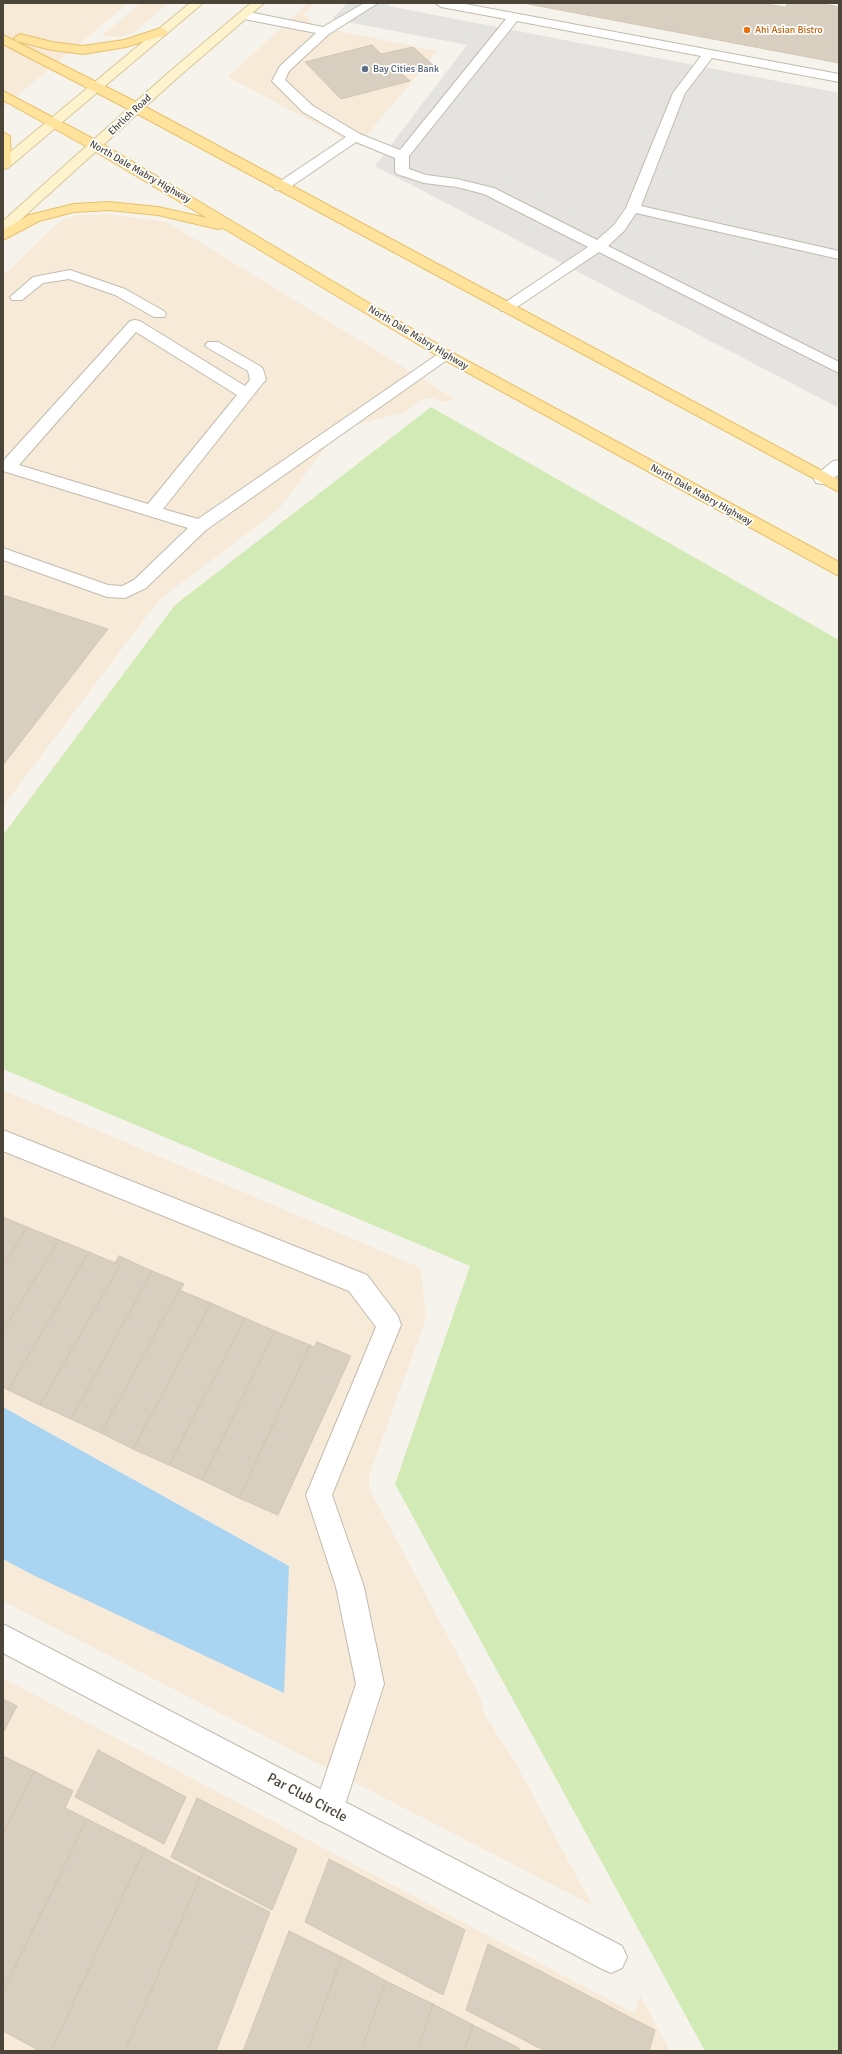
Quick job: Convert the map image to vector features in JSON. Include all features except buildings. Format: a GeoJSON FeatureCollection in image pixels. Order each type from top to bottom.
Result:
{"type":"FeatureCollection","features":[{"type":"Feature","properties":{"kind":"main road"},"geometry":{"type":"LineString","coordinates":[[4,165],[197,3]]}},
{"type":"Feature","properties":{"kind":"main road","name":"Ehrlich Road"},"geometry":{"type":"LineString","coordinates":[[3,228],[137,108],[258,3]]}},
{"type":"Feature","properties":{"kind":"main road"},"geometry":{"type":"LineString","coordinates":[[3,34],[52,46],[83,50],[126,43],[161,32]]}},
{"type":"Feature","properties":{"kind":"main road"},"geometry":{"type":"LineString","coordinates":[[3,39],[137,108],[839,487]]}},
{"type":"Feature","properties":{"kind":"main road","name":"North Dale Mabry Highway"},"geometry":{"type":"LineString","coordinates":[[3,95],[54,122],[238,229],[446,355],[839,570]]}},
{"type":"Feature","properties":{"kind":"main road"},"geometry":{"type":"LineString","coordinates":[[3,136],[4,165]]}},
{"type":"Feature","properties":{"kind":"main road"},"geometry":{"type":"LineString","coordinates":[[3,236],[34,218],[74,208],[109,206],[158,211],[238,229]]}},
{"type":"Feature","properties":{"kind":"main road"},"geometry":{"type":"LineString","coordinates":[[810,554],[839,553]]}},
{"type":"Feature","properties":{"kind":"street"},"geometry":{"type":"LineString","coordinates":[[372,3],[325,31],[284,69],[278,81],[308,109],[355,137],[402,156]]}},
{"type":"Feature","properties":{"kind":"street"},"geometry":{"type":"LineString","coordinates":[[442,3],[839,78]]}},
{"type":"Feature","properties":{"kind":"street"},"geometry":{"type":"LineString","coordinates":[[244,15],[325,31]]}},
{"type":"Feature","properties":{"kind":"street"},"geometry":{"type":"LineString","coordinates":[[514,17],[402,156],[402,171],[424,179],[457,183],[488,191],[839,368]]}},
{"type":"Feature","properties":{"kind":"street"},"geometry":{"type":"LineString","coordinates":[[506,308],[599,246],[619,228],[633,208],[679,93],[708,53]]}},
{"type":"Feature","properties":{"kind":"street"},"geometry":{"type":"LineString","coordinates":[[281,187],[355,137]]}},
{"type":"Feature","properties":{"kind":"street"},"geometry":{"type":"LineString","coordinates":[[633,208],[839,255]]}},
{"type":"Feature","properties":{"kind":"street"},"geometry":{"type":"LineString","coordinates":[[18,297],[38,280],[70,274],[120,292],[159,314]]}},
{"type":"Feature","properties":{"kind":"street"},"geometry":{"type":"LineString","coordinates":[[200,526],[6,467],[135,324],[180,354],[246,394]]}},
{"type":"Feature","properties":{"kind":"street"},"geometry":{"type":"LineString","coordinates":[[152,511],[258,380],[255,369],[213,345]]}},
{"type":"Feature","properties":{"kind":"street"},"geometry":{"type":"LineString","coordinates":[[3,554],[107,590],[125,592],[140,584],[200,526],[446,355]]}},
{"type":"Feature","properties":{"kind":"street"},"geometry":{"type":"LineString","coordinates":[[822,479],[839,465]]}},
{"type":"Feature","properties":{"kind":"street"},"geometry":{"type":"LineString","coordinates":[[3,1140],[358,1283],[389,1325],[319,1495],[350,1587],[370,1684],[329,1809]]}},
{"type":"Feature","properties":{"kind":"street","name":"Par Club Circle"},"geometry":{"type":"LineString","coordinates":[[3,1638],[610,1957]]}},
{"type":"Feature","properties":{"kind":"shaded area"},"geometry":{"type":"Polygon","coordinates":[[[3,3],[128,3],[3,108],[3,3]]]}},
{"type":"Feature","properties":{"kind":"shaded area"},"geometry":{"type":"Polygon","coordinates":[[[141,3],[169,3],[133,33],[120,37],[102,36],[141,3]]]}},
{"type":"Feature","properties":{"kind":"shaded area"},"geometry":{"type":"Polygon","coordinates":[[[308,3],[315,3],[304,14],[315,26],[437,51],[358,146],[228,77],[308,3]]]}},
{"type":"Feature","properties":{"kind":"shaded area"},"geometry":{"type":"Polygon","coordinates":[[[347,3],[391,3],[388,6],[839,93],[839,408],[375,166],[467,45],[332,19],[347,3]]]}},
{"type":"Feature","properties":{"kind":"shaded area"},"geometry":{"type":"Polygon","coordinates":[[[108,214],[167,222],[455,399],[444,402],[432,398],[422,399],[405,412],[339,429],[279,509],[159,600],[3,806],[3,276],[61,220],[78,215],[108,214]]]}},
{"type":"Feature","properties":{"kind":"shaded area"},"geometry":{"type":"Polygon","coordinates":[[[3,1090],[421,1268],[426,1318],[369,1475],[369,1488],[480,1697],[486,1717],[515,1762],[592,1905],[3,1601],[3,1559],[33,1575],[289,1566],[3,1407],[3,1090]]]}},
{"type":"Feature","properties":{"kind":"shaded area"},"geometry":{"type":"Polygon","coordinates":[[[3,1678],[634,2013],[640,1995],[670,2051],[3,2051],[3,1678]]]}},
{"type":"Feature","properties":{"kind":"green space"},"geometry":{"type":"Polygon","coordinates":[[[431,407],[839,640],[839,2051],[705,2051],[395,1484],[470,1266],[3,1069],[3,835],[175,605],[431,407]]]}},
{"type":"Feature","properties":{"kind":"water"},"geometry":{"type":"Polygon","coordinates":[[[3,1407],[289,1566],[284,1693],[33,1575],[3,1559],[3,1407]]]}},
{"type":"Feature","properties":{"kind":"place","name":"Ahi Asian Bistro"},"geometry":{"type":"Point","coordinates":[747,30]}},
{"type":"Feature","properties":{"kind":"place","name":"Bay Cities Bank"},"geometry":{"type":"Point","coordinates":[365,69]}}]}
